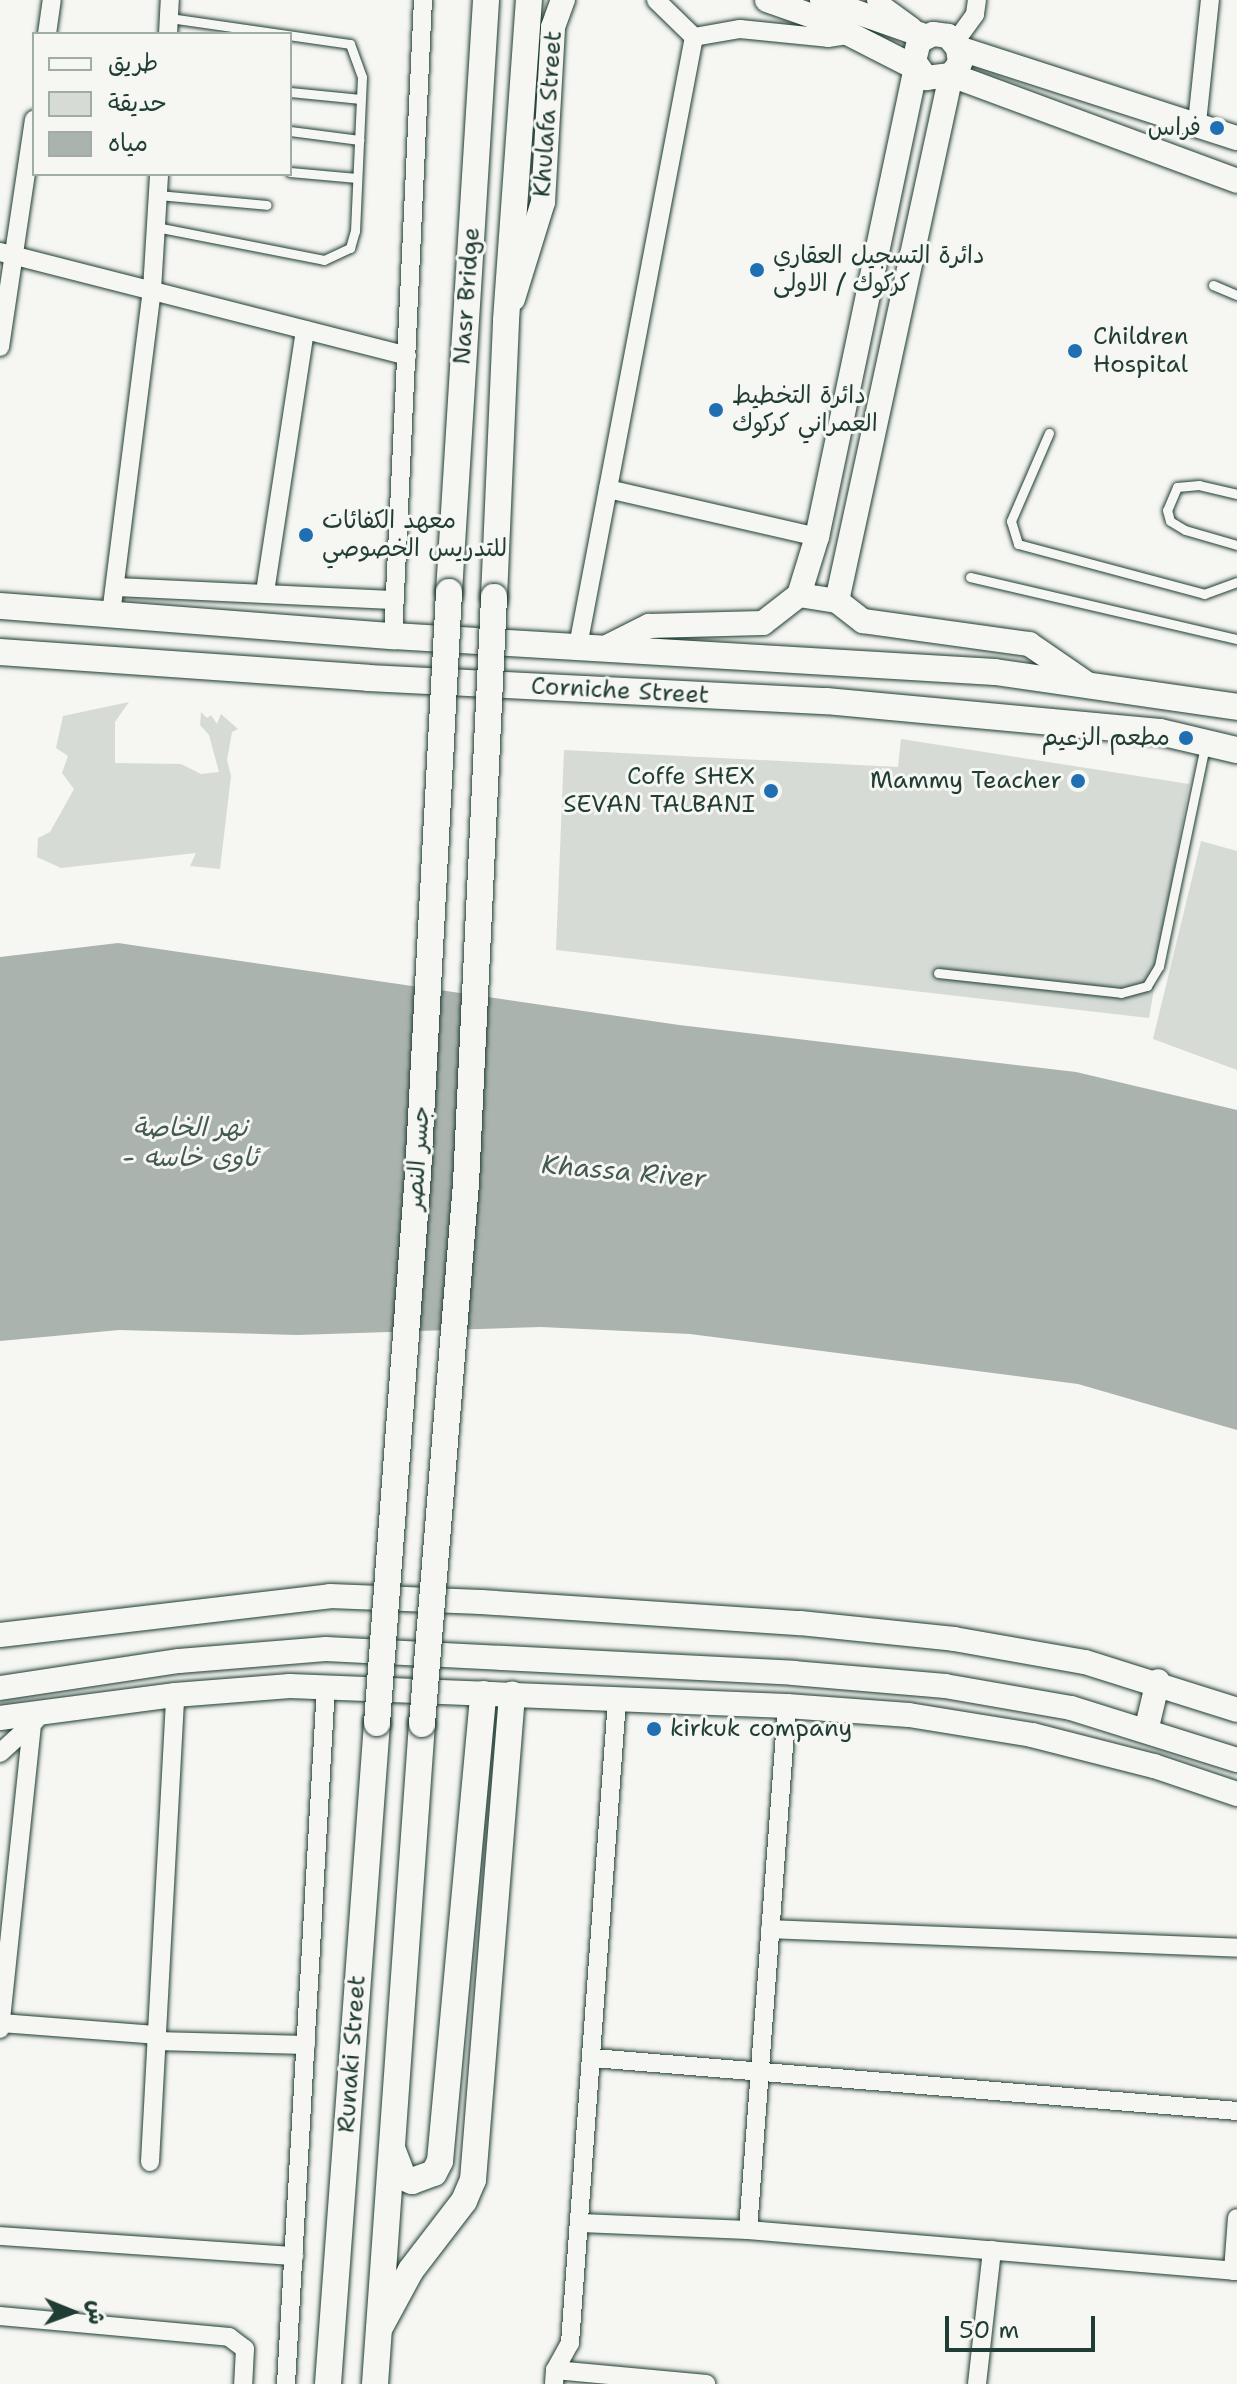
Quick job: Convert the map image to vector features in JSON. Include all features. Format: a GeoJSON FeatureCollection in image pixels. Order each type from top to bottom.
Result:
{"type":"FeatureCollection","features":[{"type":"Feature","properties":{"kind":"main road","name":"Nasr Bridge"},"geometry":{"type":"LineString","coordinates":[[449,592],[486,0]]}},
{"type":"Feature","properties":{"kind":"main road","name":"جسر النصر"},"geometry":{"type":"LineString","coordinates":[[422,1724],[466,1183],[506,320],[529,0]]}},
{"type":"Feature","properties":{"kind":"main road","name":"جسر النصر"},"geometry":{"type":"LineString","coordinates":[[377,1723],[418,1174],[449,592]]}},
{"type":"Feature","properties":{"kind":"main road","name":"Corniche Street"},"geometry":{"type":"LineString","coordinates":[[0,606],[393,636],[609,646],[995,672],[1237,707]]}},
{"type":"Feature","properties":{"kind":"main road","name":"Corniche Street"},"geometry":{"type":"LineString","coordinates":[[0,652],[368,678],[826,701],[1160,732],[1205,745],[1237,750]]}},
{"type":"Feature","properties":{"kind":"main road"},"geometry":{"type":"LineString","coordinates":[[392,2148],[403,2177],[412,2181],[434,2173],[440,2161],[483,1694]]}},
{"type":"Feature","properties":{"kind":"main road"},"geometry":{"type":"LineString","coordinates":[[379,2329],[411,2270],[464,2201],[473,2180],[512,1695]]}},
{"type":"Feature","properties":{"kind":"main road","name":"Runaki Street"},"geometry":{"type":"LineString","coordinates":[[328,2384],[377,1723]]}},
{"type":"Feature","properties":{"kind":"main road","name":"Runaki Street"},"geometry":{"type":"LineString","coordinates":[[375,2384],[422,1724]]}},
{"type":"Feature","properties":{"kind":"street"},"geometry":{"type":"LineString","coordinates":[[47,32],[52,0]]}},
{"type":"Feature","properties":{"kind":"street"},"geometry":{"type":"LineString","coordinates":[[393,636],[423,0]]}},
{"type":"Feature","properties":{"kind":"street","name":"Khulafa Street"},"geometry":{"type":"LineString","coordinates":[[506,320],[543,202],[553,27],[563,0]]}},
{"type":"Feature","properties":{"kind":"street"},"geometry":{"type":"LineString","coordinates":[[656,0],[694,37]]}},
{"type":"Feature","properties":{"kind":"street"},"geometry":{"type":"LineString","coordinates":[[767,0],[852,34],[916,68],[932,80],[951,75],[1237,181]]}},
{"type":"Feature","properties":{"kind":"street"},"geometry":{"type":"LineString","coordinates":[[822,0],[925,36],[941,33],[956,45],[1237,138]]}},
{"type":"Feature","properties":{"kind":"street"},"geometry":{"type":"LineString","coordinates":[[876,0],[925,36]]}},
{"type":"Feature","properties":{"kind":"street"},"geometry":{"type":"LineString","coordinates":[[837,601],[951,75],[960,63],[956,45],[975,14],[977,0]]}},
{"type":"Feature","properties":{"kind":"street"},"geometry":{"type":"LineString","coordinates":[[1197,123],[1210,0]]}},
{"type":"Feature","properties":{"kind":"street"},"geometry":{"type":"LineString","coordinates":[[694,37],[740,29],[828,38],[852,34]]}},
{"type":"Feature","properties":{"kind":"street"},"geometry":{"type":"LineString","coordinates":[[609,646],[658,625],[763,623],[799,595],[817,537],[916,68],[915,47],[925,36]]}},
{"type":"Feature","properties":{"kind":"street"},"geometry":{"type":"LineString","coordinates":[[578,646],[694,37]]}},
{"type":"Feature","properties":{"kind":"street"},"geometry":{"type":"LineString","coordinates":[[0,347],[7,254],[32,130]]}},
{"type":"Feature","properties":{"kind":"street"},"geometry":{"type":"LineString","coordinates":[[111,614],[152,290],[159,176]]}},
{"type":"Feature","properties":{"kind":"street"},"geometry":{"type":"LineString","coordinates":[[7,254],[407,356]]}},
{"type":"Feature","properties":{"kind":"street"},"geometry":{"type":"LineString","coordinates":[[265,592],[305,330]]}},
{"type":"Feature","properties":{"kind":"street"},"geometry":{"type":"LineString","coordinates":[[608,489],[817,537]]}},
{"type":"Feature","properties":{"kind":"street"},"geometry":{"type":"LineString","coordinates":[[115,587],[394,600]]}},
{"type":"Feature","properties":{"kind":"street"},"geometry":{"type":"LineString","coordinates":[[799,595],[837,601],[863,621],[1029,644],[1090,686]]}},
{"type":"Feature","properties":{"kind":"street"},"geometry":{"type":"LineString","coordinates":[[0,1635],[234,1603],[375,1598],[831,1626],[954,1639],[1158,1681],[1237,1710]]}},
{"type":"Feature","properties":{"kind":"street"},"geometry":{"type":"LineString","coordinates":[[0,1688],[93,1673],[326,1649],[746,1671],[945,1686],[1071,1708],[1147,1727],[1237,1760]]}},
{"type":"Feature","properties":{"kind":"street"},"geometry":{"type":"LineString","coordinates":[[668,1702],[746,1671]]}},
{"type":"Feature","properties":{"kind":"street"},"geometry":{"type":"LineString","coordinates":[[93,1673],[98,1704]]}},
{"type":"Feature","properties":{"kind":"street"},"geometry":{"type":"LineString","coordinates":[[1147,1727],[1158,1681]]}},
{"type":"Feature","properties":{"kind":"street"},"geometry":{"type":"LineString","coordinates":[[286,2384],[326,1686]]}},
{"type":"Feature","properties":{"kind":"street"},"geometry":{"type":"LineString","coordinates":[[0,1718],[41,1717],[98,1704],[175,1695],[326,1686],[787,1706],[909,1715],[1032,1735],[1154,1766],[1237,1794]]}},
{"type":"Feature","properties":{"kind":"street"},"geometry":{"type":"LineString","coordinates":[[150,2162],[175,1695]]}},
{"type":"Feature","properties":{"kind":"street"},"geometry":{"type":"LineString","coordinates":[[617,1700],[581,2223],[570,2343],[555,2377],[706,2384]]}},
{"type":"Feature","properties":{"kind":"street"},"geometry":{"type":"LineString","coordinates":[[748,2230],[787,1706]]}},
{"type":"Feature","properties":{"kind":"street"},"geometry":{"type":"LineString","coordinates":[[0,1753],[41,1717]]}},
{"type":"Feature","properties":{"kind":"street"},"geometry":{"type":"LineString","coordinates":[[0,2029],[41,1717]]}},
{"type":"Feature","properties":{"kind":"street"},"geometry":{"type":"LineString","coordinates":[[770,1929],[1237,1948]]}},
{"type":"Feature","properties":{"kind":"street"},"geometry":{"type":"LineString","coordinates":[[1,2023],[156,2038],[306,2045]]}},
{"type":"Feature","properties":{"kind":"street"},"geometry":{"type":"LineString","coordinates":[[593,2058],[1237,2111]]}},
{"type":"Feature","properties":{"kind":"street"},"geometry":{"type":"LineString","coordinates":[[581,2223],[748,2230],[1235,2271],[1237,2218]]}},
{"type":"Feature","properties":{"kind":"street"},"geometry":{"type":"LineString","coordinates":[[0,2236],[294,2256]]}},
{"type":"Feature","properties":{"kind":"street"},"geometry":{"type":"LineString","coordinates":[[977,2384],[992,2250]]}},
{"type":"Feature","properties":{"kind":"street"},"geometry":{"type":"LineString","coordinates":[[0,2316],[229,2337],[245,2349],[243,2384]]}},
{"type":"Feature","properties":{"kind":"lane"},"geometry":{"type":"LineString","coordinates":[[169,17],[270,32]]}},
{"type":"Feature","properties":{"kind":"lane"},"geometry":{"type":"LineString","coordinates":[[156,227],[324,260],[350,248],[361,99],[358,56],[350,44],[292,35]]}},
{"type":"Feature","properties":{"kind":"lane"},"geometry":{"type":"LineString","coordinates":[[292,92],[361,99]]}},
{"type":"Feature","properties":{"kind":"lane"},"geometry":{"type":"LineString","coordinates":[[292,131],[359,140]]}},
{"type":"Feature","properties":{"kind":"lane"},"geometry":{"type":"LineString","coordinates":[[292,172],[357,178]]}},
{"type":"Feature","properties":{"kind":"lane"},"geometry":{"type":"LineString","coordinates":[[158,195],[267,205]]}},
{"type":"Feature","properties":{"kind":"lane"},"geometry":{"type":"LineString","coordinates":[[1213,285],[1237,295]]}},
{"type":"Feature","properties":{"kind":"lane"},"geometry":{"type":"LineString","coordinates":[[1049,433],[1011,521],[1018,544],[1204,594],[1237,582]]}},
{"type":"Feature","properties":{"kind":"lane"},"geometry":{"type":"LineString","coordinates":[[1237,494],[1199,485],[1177,487],[1167,510],[1170,521],[1185,530],[1237,545]]}},
{"type":"Feature","properties":{"kind":"lane"},"geometry":{"type":"LineString","coordinates":[[970,577],[1237,639]]}},
{"type":"Feature","properties":{"kind":"lane"},"geometry":{"type":"LineString","coordinates":[[938,973],[1121,993],[1147,986],[1159,966],[1205,745]]}},
{"type":"Feature","properties":{"kind":"green space"},"geometry":{"type":"Polygon","coordinates":[[[129,702],[115,722],[115,763],[181,764],[201,774],[219,772],[209,735],[200,725],[201,712],[207,718],[211,715],[217,724],[221,714],[238,729],[232,732],[227,760],[231,776],[220,869],[190,866],[196,853],[61,868],[37,857],[38,838],[50,832],[74,789],[62,773],[68,756],[56,748],[63,716],[129,702]]]}},
{"type":"Feature","properties":{"kind":"green space"},"geometry":{"type":"Polygon","coordinates":[[[901,739],[1189,784],[1149,1018],[556,950],[564,750],[898,767],[901,739]]]}},
{"type":"Feature","properties":{"kind":"green space"},"geometry":{"type":"Polygon","coordinates":[[[1201,841],[1237,851],[1237,1070],[1153,1039],[1201,841]]]}},
{"type":"Feature","properties":{"kind":"water","name":"نهر الخاصة - ئاوی خاسە"},"geometry":{"type":"Polygon","coordinates":[[[118,943],[679,1025],[1076,1072],[1237,1110],[1237,1430],[1078,1384],[690,1334],[541,1327],[297,1335],[119,1330],[0,1341],[0,957],[118,943]]]}},
{"type":"Feature","properties":{"kind":"place","name":"فراس"},"geometry":{"type":"Point","coordinates":[1217,128]}},
{"type":"Feature","properties":{"kind":"place","name":"دائرة التسجيل العقاري كركوك / الاولى"},"geometry":{"type":"Point","coordinates":[757,270]}},
{"type":"Feature","properties":{"kind":"place","name":"Children Hospital"},"geometry":{"type":"Point","coordinates":[1075,351]}},
{"type":"Feature","properties":{"kind":"place","name":"دائرة التخطيط العمراني كركوك"},"geometry":{"type":"Point","coordinates":[716,410]}},
{"type":"Feature","properties":{"kind":"place","name":"معهد الكفائات للتدريس الخصوصي"},"geometry":{"type":"Point","coordinates":[306,535]}},
{"type":"Feature","properties":{"kind":"place","name":"مطعم الزعيم"},"geometry":{"type":"Point","coordinates":[1186,738]}},
{"type":"Feature","properties":{"kind":"place","name":"Mammy Teacher"},"geometry":{"type":"Point","coordinates":[1078,781]}},
{"type":"Feature","properties":{"kind":"place","name":"Coffe SHEX SEVAN TALBANI"},"geometry":{"type":"Point","coordinates":[771,791]}},
{"type":"Feature","properties":{"kind":"place","name":"kirkuk company"},"geometry":{"type":"Point","coordinates":[654,1729]}},
{"type":"Feature","properties":{"kind":"water label","name":"Khassa River"},"geometry":{"type":"Point","coordinates":[624,1171]}}]}
